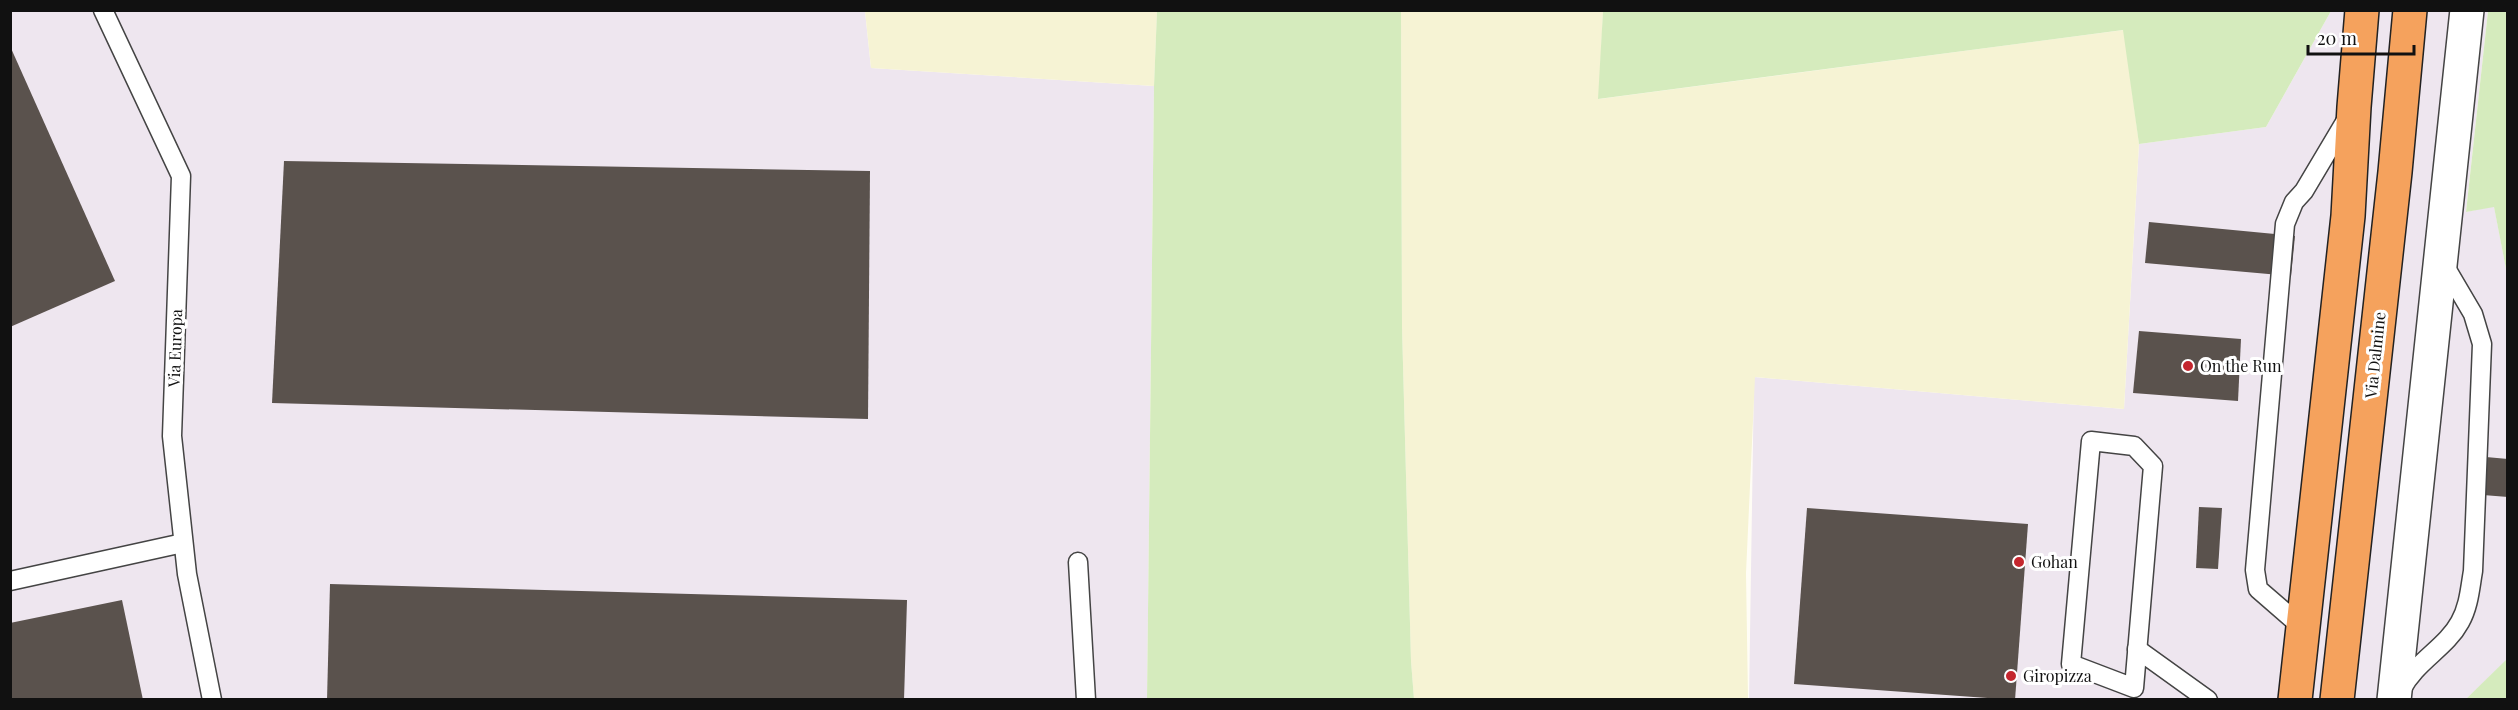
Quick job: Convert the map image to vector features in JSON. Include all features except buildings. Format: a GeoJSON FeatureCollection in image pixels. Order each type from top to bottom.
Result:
{"type":"FeatureCollection","features":[{"type":"Feature","properties":{"kind":"highway"},"geometry":{"type":"LineString","coordinates":[[2295,699],[2348,216],[2362,10]]}},
{"type":"Feature","properties":{"kind":"highway","name":"Via Dalmine"},"geometry":{"type":"LineString","coordinates":[[2337,699],[2395,172],[2410,10]]}},
{"type":"Feature","properties":{"kind":"street"},"geometry":{"type":"LineString","coordinates":[[2395,699],[2467,10]]}},
{"type":"Feature","properties":{"kind":"lane","name":"Via Europa"},"geometry":{"type":"LineString","coordinates":[[103,10],[181,176],[172,436],[187,574],[212,699]]}},
{"type":"Feature","properties":{"kind":"lane"},"geometry":{"type":"LineString","coordinates":[[2302,628],[2265,598],[2258,589],[2255,570],[2285,224],[2294,202],[2304,191],[2354,107]]}},
{"type":"Feature","properties":{"kind":"lane"},"geometry":{"type":"LineString","coordinates":[[2395,699],[2416,668],[2451,635],[2461,621],[2469,600],[2473,571],[2482,344],[2474,314],[2441,260]]}},
{"type":"Feature","properties":{"kind":"lane"},"geometry":{"type":"LineString","coordinates":[[2091,441],[2134,446],[2153,466],[2137,649],[2134,688],[2071,664],[2091,441]]}},
{"type":"Feature","properties":{"kind":"lane"},"geometry":{"type":"LineString","coordinates":[[10,581],[183,543]]}},
{"type":"Feature","properties":{"kind":"lane"},"geometry":{"type":"LineString","coordinates":[[1078,562],[1086,699]]}},
{"type":"Feature","properties":{"kind":"lane"},"geometry":{"type":"LineString","coordinates":[[2137,649],[2208,699]]}},
{"type":"Feature","properties":{"kind":"shaded area"},"geometry":{"type":"Polygon","coordinates":[[[10,11],[865,11],[871,68],[1154,86],[1147,699],[11,699],[10,11]]]}},
{"type":"Feature","properties":{"kind":"shaded area"},"geometry":{"type":"Polygon","coordinates":[[[865,11],[1157,11],[1154,86],[871,68],[865,11]]]}},
{"type":"Feature","properties":{"kind":"shaded area"},"geometry":{"type":"Polygon","coordinates":[[[1401,11],[1603,11],[1599,99],[2124,30],[2139,144],[2124,409],[1755,377],[1746,573],[1748,699],[1414,699],[1402,327],[1401,11]]]}},
{"type":"Feature","properties":{"kind":"shaded area"},"geometry":{"type":"Polygon","coordinates":[[[2331,11],[2488,11],[2466,212],[2494,206],[2507,274],[2508,659],[2466,699],[1749,700],[1754,377],[2124,409],[2139,144],[2266,127],[2331,11]]]}},
{"type":"Feature","properties":{"kind":"green space"},"geometry":{"type":"Polygon","coordinates":[[[1603,10],[2331,11],[2266,127],[2139,144],[2123,30],[1598,99],[1603,10]]]}},
{"type":"Feature","properties":{"kind":"green space"},"geometry":{"type":"Polygon","coordinates":[[[1157,11],[1401,11],[1402,327],[1414,699],[1147,699],[1154,86],[1157,11]]]}},
{"type":"Feature","properties":{"kind":"green space"},"geometry":{"type":"Polygon","coordinates":[[[2488,11],[2507,11],[2507,274],[2494,207],[2466,212],[2488,11]]]}},
{"type":"Feature","properties":{"kind":"green space"},"geometry":{"type":"Polygon","coordinates":[[[2507,659],[2507,699],[2466,699],[2507,659]]]}},
{"type":"Feature","properties":{"kind":"place","name":"On the Run"},"geometry":{"type":"Point","coordinates":[2188,366]}},
{"type":"Feature","properties":{"kind":"place","name":"Gohan"},"geometry":{"type":"Point","coordinates":[2019,562]}},
{"type":"Feature","properties":{"kind":"place","name":"Giropizza"},"geometry":{"type":"Point","coordinates":[2011,676]}}]}
